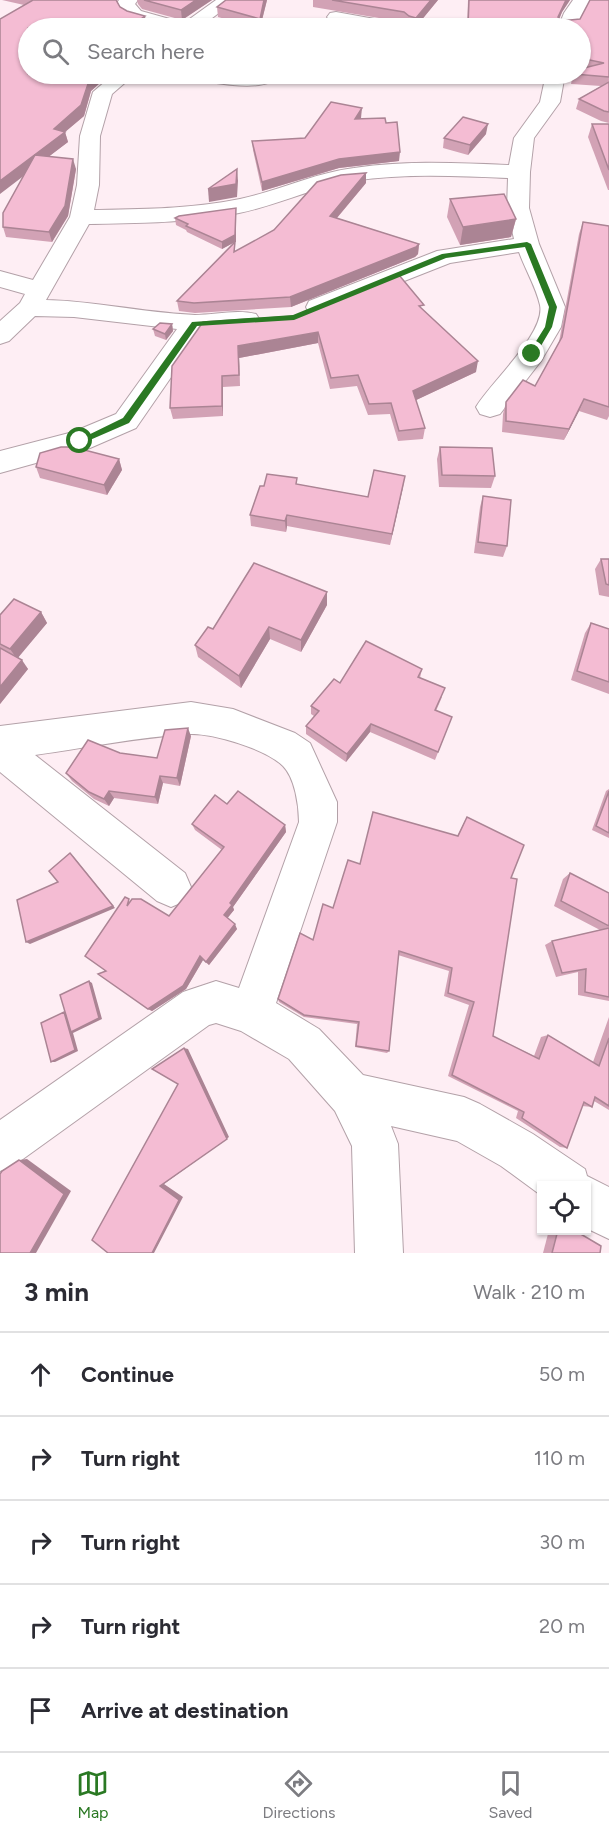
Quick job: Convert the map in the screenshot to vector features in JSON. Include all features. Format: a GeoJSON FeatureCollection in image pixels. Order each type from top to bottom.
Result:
{"type":"FeatureCollection","features":[{"type":"Feature","properties":{"kind":"street"},"geometry":{"type":"LineString","coordinates":[[129,0],[126,3],[129,11],[147,18]]}},
{"type":"Feature","properties":{"kind":"street"},"geometry":{"type":"LineString","coordinates":[[200,18],[227,0]]}},
{"type":"Feature","properties":{"kind":"street"},"geometry":{"type":"LineString","coordinates":[[332,18],[345,0]]}},
{"type":"Feature","properties":{"kind":"street"},"geometry":{"type":"LineString","coordinates":[[571,18],[582,0]]}},
{"type":"Feature","properties":{"kind":"street"},"geometry":{"type":"LineString","coordinates":[[0,335],[34,299],[81,217],[88,185],[90,136],[103,92],[113,84]]}},
{"type":"Feature","properties":{"kind":"street"},"geometry":{"type":"LineString","coordinates":[[490,407],[532,354],[548,327],[553,307],[527,244],[518,207],[519,172],[524,138],[550,102],[554,84]]}},
{"type":"Feature","properties":{"kind":"street"},"geometry":{"type":"LineString","coordinates":[[81,217],[171,216],[240,206],[284,195],[330,178],[356,173],[454,170],[519,172]]}},
{"type":"Feature","properties":{"kind":"street"},"geometry":{"type":"LineString","coordinates":[[0,279],[34,299],[74,309],[195,323],[283,318],[445,256],[527,244]]}},
{"type":"Feature","properties":{"kind":"street"},"geometry":{"type":"LineString","coordinates":[[0,462],[80,441],[126,421],[195,323]]}},
{"type":"Feature","properties":{"kind":"street"},"geometry":{"type":"LineString","coordinates":[[0,743],[191,718],[233,725],[282,745],[297,755],[318,802],[318,822],[251,1013]]}},
{"type":"Feature","properties":{"kind":"street"},"geometry":{"type":"LineString","coordinates":[[0,750],[171,887]]}},
{"type":"Feature","properties":{"kind":"street"},"geometry":{"type":"LineString","coordinates":[[0,1148],[198,1007],[216,1002],[251,1013],[304,1044],[351,1095],[375,1144],[379,1253]]}},
{"type":"Feature","properties":{"kind":"street"},"geometry":{"type":"LineString","coordinates":[[351,1095],[464,1120],[517,1150],[562,1181]]}},
{"type":"Feature","properties":{"kind":"street"},"geometry":{"type":"LineString","coordinates":[[591,1202],[609,1215]]}},
{"type":"Feature","properties":{"kind":"building"},"geometry":{"type":"Polygon","coordinates":[[[33,0],[116,0],[120,7],[127,11],[145,16],[142,18],[18,18],[18,84],[88,84],[81,105],[54,129],[65,132],[0,181],[0,19],[33,0]]]}},
{"type":"Feature","properties":{"kind":"building"},"geometry":{"type":"Polygon","coordinates":[[[144,0],[196,0],[181,10],[144,0]]]}},
{"type":"Feature","properties":{"kind":"building"},"geometry":{"type":"Polygon","coordinates":[[[226,0],[264,0],[260,18],[217,7],[226,0]]]}},
{"type":"Feature","properties":{"kind":"building"},"geometry":{"type":"Polygon","coordinates":[[[332,0],[431,0],[416,18],[404,12],[332,0]]]}},
{"type":"Feature","properties":{"kind":"building"},"geometry":{"type":"Polygon","coordinates":[[[469,0],[566,0],[558,18],[468,18],[469,0]]]}},
{"type":"Feature","properties":{"kind":"building"},"geometry":{"type":"Polygon","coordinates":[[[590,0],[609,0],[609,77],[591,75],[591,66],[604,63],[591,60],[591,18],[581,18],[590,0]]]}},
{"type":"Feature","properties":{"kind":"building"},"geometry":{"type":"Polygon","coordinates":[[[609,82],[609,112],[579,99],[609,82]]]}},
{"type":"Feature","properties":{"kind":"building"},"geometry":{"type":"Polygon","coordinates":[[[331,102],[362,108],[355,119],[385,118],[386,123],[397,122],[400,152],[339,159],[262,182],[252,141],[305,138],[331,102]]]}},
{"type":"Feature","properties":{"kind":"building"},"geometry":{"type":"Polygon","coordinates":[[[463,117],[488,124],[470,145],[444,138],[463,117]]]}},
{"type":"Feature","properties":{"kind":"building"},"geometry":{"type":"Polygon","coordinates":[[[592,124],[609,124],[609,170],[592,124]]]}},
{"type":"Feature","properties":{"kind":"building"},"geometry":{"type":"Polygon","coordinates":[[[35,155],[73,159],[65,206],[49,232],[3,227],[3,213],[35,155]]]}},
{"type":"Feature","properties":{"kind":"building"},"geometry":{"type":"Polygon","coordinates":[[[237,169],[236,184],[208,189],[237,169]]]}},
{"type":"Feature","properties":{"kind":"building"},"geometry":{"type":"Polygon","coordinates":[[[366,173],[330,216],[419,244],[416,247],[290,297],[194,303],[177,301],[235,242],[234,252],[274,230],[317,182],[341,175],[366,173]]]}},
{"type":"Feature","properties":{"kind":"building"},"geometry":{"type":"Polygon","coordinates":[[[504,194],[516,219],[463,227],[450,199],[504,194]]]}},
{"type":"Feature","properties":{"kind":"building"},"geometry":{"type":"Polygon","coordinates":[[[236,208],[235,235],[222,242],[186,226],[188,224],[175,218],[179,216],[236,208]]]}},
{"type":"Feature","properties":{"kind":"building"},"geometry":{"type":"Polygon","coordinates":[[[583,222],[609,226],[609,407],[584,399],[569,429],[506,421],[506,402],[523,380],[535,386],[562,337],[583,222]]]}},
{"type":"Feature","properties":{"kind":"building"},"geometry":{"type":"Polygon","coordinates":[[[399,275],[424,305],[419,306],[478,361],[413,391],[425,428],[399,431],[391,403],[369,404],[358,375],[331,378],[318,332],[238,346],[239,375],[222,376],[222,406],[170,408],[172,366],[203,322],[295,316],[399,275]]]}},
{"type":"Feature","properties":{"kind":"building"},"geometry":{"type":"Polygon","coordinates":[[[160,323],[172,324],[165,334],[153,329],[160,323]]]}},
{"type":"Feature","properties":{"kind":"building"},"geometry":{"type":"Polygon","coordinates":[[[61,447],[73,447],[119,459],[104,485],[36,467],[40,453],[61,447]]]}},
{"type":"Feature","properties":{"kind":"building"},"geometry":{"type":"Polygon","coordinates":[[[440,447],[492,448],[495,476],[442,475],[440,447]]]}},
{"type":"Feature","properties":{"kind":"building"},"geometry":{"type":"Polygon","coordinates":[[[374,470],[405,476],[392,534],[287,515],[285,521],[250,515],[260,486],[264,486],[267,474],[297,478],[296,484],[368,497],[374,470]]]}},
{"type":"Feature","properties":{"kind":"building"},"geometry":{"type":"Polygon","coordinates":[[[483,496],[511,500],[507,546],[478,542],[483,496]]]}},
{"type":"Feature","properties":{"kind":"building"},"geometry":{"type":"Polygon","coordinates":[[[601,559],[609,559],[609,585],[606,584],[601,559]]]}},
{"type":"Feature","properties":{"kind":"building"},"geometry":{"type":"Polygon","coordinates":[[[254,563],[327,592],[301,640],[269,627],[239,676],[195,645],[208,627],[213,629],[254,563]]]}},
{"type":"Feature","properties":{"kind":"building"},"geometry":{"type":"Polygon","coordinates":[[[14,599],[41,612],[10,649],[0,644],[0,615],[14,599]]]}},
{"type":"Feature","properties":{"kind":"building"},"geometry":{"type":"Polygon","coordinates":[[[591,623],[609,629],[609,682],[577,671],[591,623]]]}},
{"type":"Feature","properties":{"kind":"building"},"geometry":{"type":"Polygon","coordinates":[[[366,641],[422,669],[418,677],[445,688],[435,710],[452,717],[438,752],[371,724],[347,754],[306,726],[319,711],[311,706],[334,679],[340,683],[366,641]]]}},
{"type":"Feature","properties":{"kind":"building"},"geometry":{"type":"Polygon","coordinates":[[[0,648],[22,660],[0,687],[0,648]]]}},
{"type":"Feature","properties":{"kind":"building"},"geometry":{"type":"Polygon","coordinates":[[[188,728],[177,778],[160,776],[155,797],[109,791],[104,799],[89,792],[66,773],[88,740],[120,753],[157,758],[165,730],[188,728]]]}},
{"type":"Feature","properties":{"kind":"building"},"geometry":{"type":"Polygon","coordinates":[[[238,791],[285,825],[230,903],[232,905],[224,915],[235,924],[206,962],[200,956],[183,986],[148,1009],[98,974],[106,971],[85,956],[125,897],[129,899],[127,906],[132,899],[141,899],[169,916],[224,847],[192,824],[215,795],[227,804],[238,791]]]}},
{"type":"Feature","properties":{"kind":"building"},"geometry":{"type":"Polygon","coordinates":[[[609,791],[609,833],[596,826],[609,791]]]}},
{"type":"Feature","properties":{"kind":"building"},"geometry":{"type":"Polygon","coordinates":[[[373,812],[458,836],[467,817],[524,845],[511,878],[517,879],[493,1036],[539,1059],[548,1035],[599,1066],[609,1038],[609,1106],[595,1097],[592,1107],[584,1102],[567,1148],[522,1118],[524,1112],[452,1075],[474,1002],[448,993],[452,968],[399,951],[389,1051],[356,1046],[359,1022],[304,1015],[278,999],[300,933],[313,940],[323,904],[333,908],[348,860],[360,864],[373,812]]]}},
{"type":"Feature","properties":{"kind":"building"},"geometry":{"type":"Polygon","coordinates":[[[70,853],[113,906],[26,942],[17,900],[58,882],[49,871],[70,853]]]}},
{"type":"Feature","properties":{"kind":"building"},"geometry":{"type":"Polygon","coordinates":[[[570,873],[609,893],[609,926],[561,901],[570,873]]]}},
{"type":"Feature","properties":{"kind":"building"},"geometry":{"type":"Polygon","coordinates":[[[609,928],[609,997],[585,992],[586,969],[562,973],[552,941],[609,928]]]}},
{"type":"Feature","properties":{"kind":"building"},"geometry":{"type":"Polygon","coordinates":[[[89,981],[99,1018],[71,1032],[60,995],[89,981]]]}},
{"type":"Feature","properties":{"kind":"building"},"geometry":{"type":"Polygon","coordinates":[[[64,1012],[75,1050],[51,1062],[41,1023],[64,1012]]]}},
{"type":"Feature","properties":{"kind":"building"},"geometry":{"type":"Polygon","coordinates":[[[184,1048],[227,1139],[160,1186],[179,1200],[152,1253],[108,1253],[92,1240],[178,1084],[152,1069],[184,1048]]]}},
{"type":"Feature","properties":{"kind":"building"},"geometry":{"type":"Polygon","coordinates":[[[19,1160],[64,1194],[30,1253],[0,1253],[0,1174],[19,1160]]]}},
{"type":"Feature","properties":{"kind":"building"},"geometry":{"type":"Polygon","coordinates":[[[557,1235],[582,1235],[601,1246],[600,1253],[552,1253],[557,1235]]]}},
{"type":"Feature","properties":{"kind":"route"},"geometry":{"type":"LineString","coordinates":[[80,441],[126,421],[195,323],[294,317],[445,256],[527,244],[553,307],[548,327],[532,354]]}}]}
